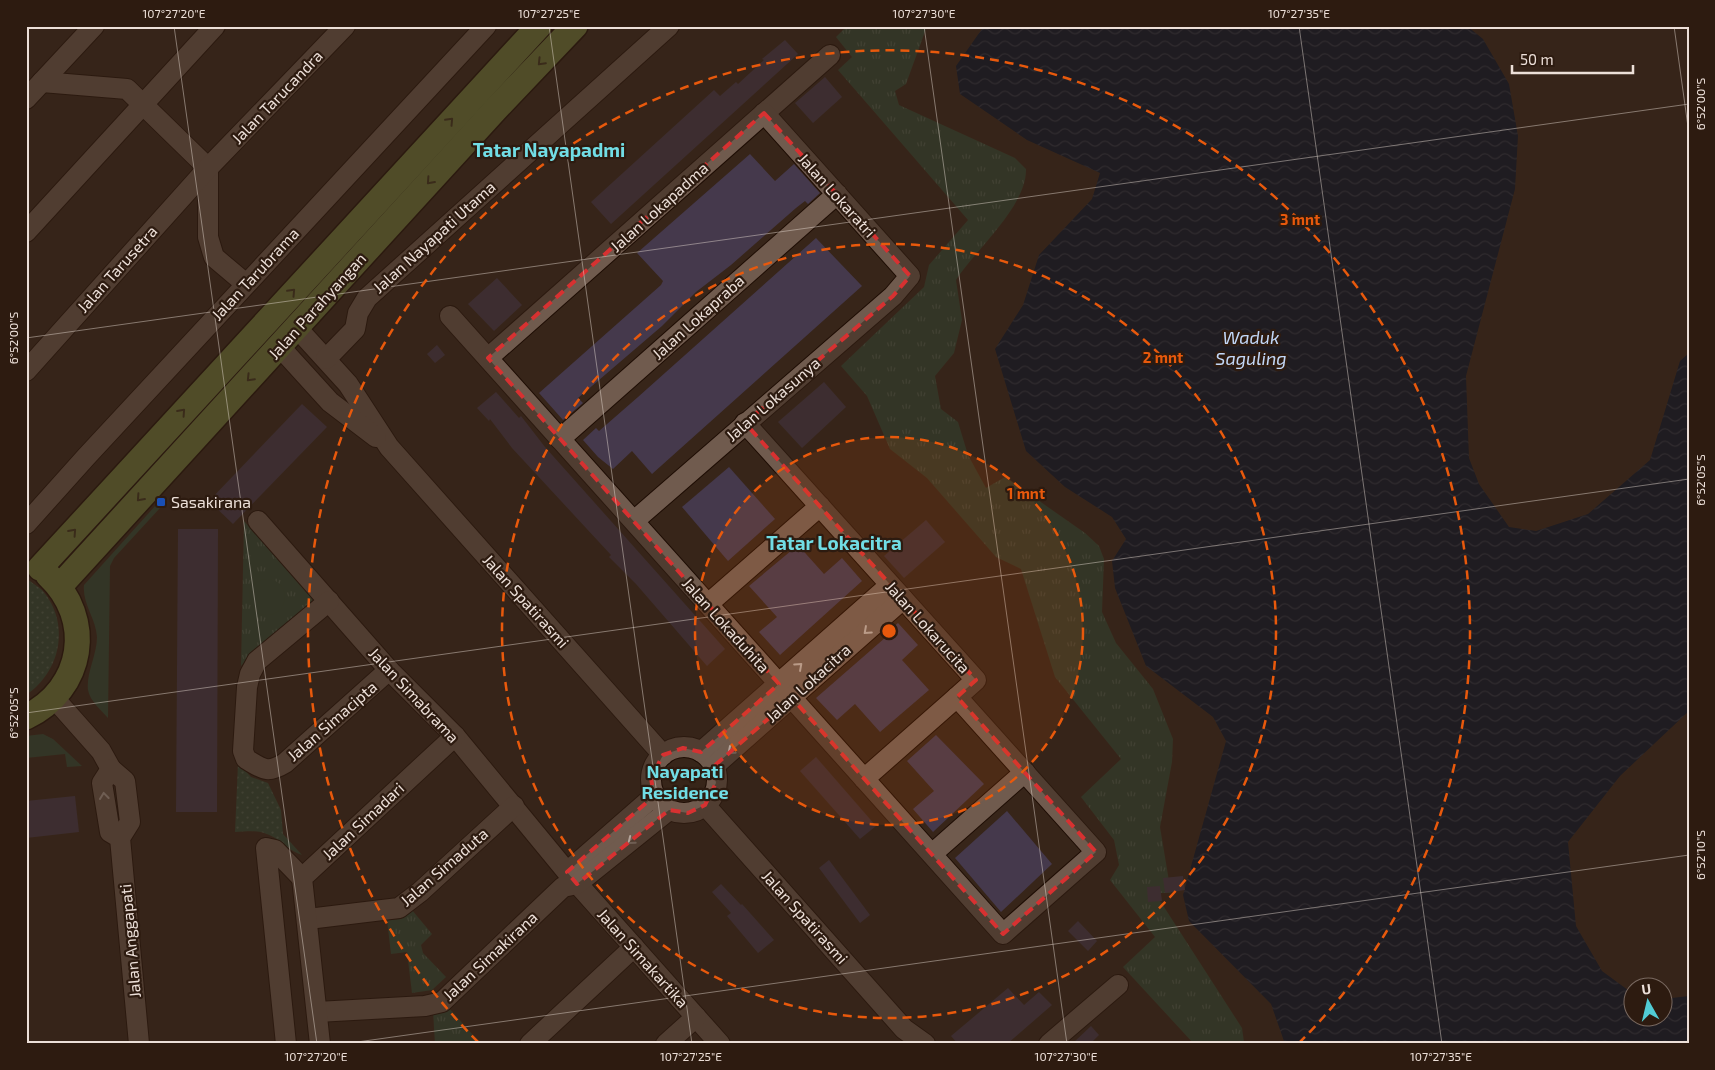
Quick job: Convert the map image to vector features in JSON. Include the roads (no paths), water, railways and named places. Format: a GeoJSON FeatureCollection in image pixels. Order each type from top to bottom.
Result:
{"type":"FeatureCollection","features":[{"type":"Feature","properties":{"kind":"main road","name":"Jalan Parahyangan"},"geometry":{"type":"LineString","coordinates":[[33,564],[539,26]]}},
{"type":"Feature","properties":{"kind":"main road","name":"Jalan Parahyangan"},"geometry":{"type":"LineString","coordinates":[[60,586],[494,111],[575,26]]}},
{"type":"Feature","properties":{"kind":"main road"},"geometry":{"type":"LineString","coordinates":[[475,94],[494,111]]}},
{"type":"Feature","properties":{"kind":"main road"},"geometry":{"type":"LineString","coordinates":[[26,717],[42,709],[54,698],[71,673],[78,643],[74,613],[60,586],[33,564]]}},
{"type":"Feature","properties":{"kind":"street"},"geometry":{"type":"LineString","coordinates":[[26,99],[94,26]]}},
{"type":"Feature","properties":{"kind":"street"},"geometry":{"type":"LineString","coordinates":[[26,232],[215,26]]}},
{"type":"Feature","properties":{"kind":"street","name":"Jalan Tarucandra"},"geometry":{"type":"LineString","coordinates":[[208,168],[345,26]]}},
{"type":"Feature","properties":{"kind":"street","name":"Jalan Tarubrama"},"geometry":{"type":"LineString","coordinates":[[26,524],[486,26]]}},
{"type":"Feature","properties":{"kind":"street","name":"Jalan Nayapati Utama"},"geometry":{"type":"LineString","coordinates":[[326,359],[355,329],[358,313],[367,298],[669,26]]}},
{"type":"Feature","properties":{"kind":"street","name":"Jalan Lokapadma"},"geometry":{"type":"LineString","coordinates":[[488,358],[830,55]]}},
{"type":"Feature","properties":{"kind":"street"},"geometry":{"type":"LineString","coordinates":[[42,82],[128,90],[208,168],[208,236],[214,257],[246,284]]}},
{"type":"Feature","properties":{"kind":"street","name":"Jalan Lokaratri"},"geometry":{"type":"LineString","coordinates":[[764,114],[910,276]]}},
{"type":"Feature","properties":{"kind":"street","name":"Jalan Tarusetra"},"geometry":{"type":"LineString","coordinates":[[26,371],[208,168]]}},
{"type":"Feature","properties":{"kind":"street","name":"Jalan Lokapraba"},"geometry":{"type":"LineString","coordinates":[[560,439],[837,194]]}},
{"type":"Feature","properties":{"kind":"street","name":"Jalan Lokasunya"},"geometry":{"type":"LineString","coordinates":[[634,521],[745,422],[893,296],[910,276]]}},
{"type":"Feature","properties":{"kind":"street","name":"Jalan Lokaduhita"},"geometry":{"type":"LineString","coordinates":[[450,316],[1003,934]]}},
{"type":"Feature","properties":{"kind":"street","name":"Jalan Spatirasmi"},"geometry":{"type":"LineString","coordinates":[[297,328],[348,384],[389,447],[663,755]]}},
{"type":"Feature","properties":{"kind":"street","name":"Jalan Spatirasmi"},"geometry":{"type":"LineString","coordinates":[[280,347],[330,402],[389,447]]}},
{"type":"Feature","properties":{"kind":"street","name":"Jalan Lokarucita"},"geometry":{"type":"LineString","coordinates":[[745,422],[976,680],[958,697],[1096,852],[1003,934]]}},
{"type":"Feature","properties":{"kind":"street"},"geometry":{"type":"LineString","coordinates":[[708,604],[820,506]]}},
{"type":"Feature","properties":{"kind":"street","name":"Jalan Simabrama"},"geometry":{"type":"LineString","coordinates":[[258,521],[389,670],[455,736],[514,806],[569,881]]}},
{"type":"Feature","properties":{"kind":"street","name":"Jalan Lokacitra"},"geometry":{"type":"LineString","coordinates":[[707,759],[897,592]]}},
{"type":"Feature","properties":{"kind":"street","name":"Jalan Simacipta"},"geometry":{"type":"LineString","coordinates":[[329,601],[257,661],[250,674],[243,750],[246,759],[264,770],[273,770],[285,763],[389,670]]}},
{"type":"Feature","properties":{"kind":"street"},"geometry":{"type":"LineString","coordinates":[[864,779],[958,697]]}},
{"type":"Feature","properties":{"kind":"street","name":"Jalan Anggapati"},"geometry":{"type":"LineString","coordinates":[[54,698],[101,751],[111,769],[102,783],[107,824],[110,832],[120,838],[140,1044]]}},
{"type":"Feature","properties":{"kind":"street","name":"Jalan Simadari"},"geometry":{"type":"LineString","coordinates":[[302,878],[455,736]]}},
{"type":"Feature","properties":{"kind":"street"},"geometry":{"type":"LineString","coordinates":[[682,748],[707,759],[716,784],[715,792],[705,805],[688,813],[668,810],[654,796],[651,778],[657,761],[663,755],[682,748]]}},
{"type":"Feature","properties":{"kind":"street"},"geometry":{"type":"LineString","coordinates":[[932,854],[1025,772]]}},
{"type":"Feature","properties":{"kind":"street"},"geometry":{"type":"LineString","coordinates":[[569,881],[654,796]]}},
{"type":"Feature","properties":{"kind":"street","name":"Jalan Spatirasmi"},"geometry":{"type":"LineString","coordinates":[[705,805],[907,1036],[925,1044]]}},
{"type":"Feature","properties":{"kind":"street","name":"Jalan Simaduta"},"geometry":{"type":"LineString","coordinates":[[308,919],[399,908],[420,892],[514,806]]}},
{"type":"Feature","properties":{"kind":"street"},"geometry":{"type":"LineString","coordinates":[[569,881],[668,810]]}},
{"type":"Feature","properties":{"kind":"street"},"geometry":{"type":"LineString","coordinates":[[286,1044],[266,848],[275,850],[302,878],[308,919],[320,1044]]}},
{"type":"Feature","properties":{"kind":"street","name":"Jalan Simakartika"},"geometry":{"type":"LineString","coordinates":[[569,881],[634,947],[720,1044]]}},
{"type":"Feature","properties":{"kind":"street","name":"Jalan Simakirana"},"geometry":{"type":"LineString","coordinates":[[317,1012],[424,1006],[442,1002],[569,881]]}},
{"type":"Feature","properties":{"kind":"street"},"geometry":{"type":"LineString","coordinates":[[530,1044],[634,947]]}},
{"type":"Feature","properties":{"kind":"street"},"geometry":{"type":"LineString","coordinates":[[1049,1044],[1118,985]]}},
{"type":"Feature","properties":{"kind":"street"},"geometry":{"type":"LineString","coordinates":[[666,1044],[696,1016]]}},
{"type":"Feature","properties":{"kind":"water","name":"Waduk Saguling"},"geometry":{"type":"Polygon","coordinates":[[[984,26],[1467,26],[1483,39],[1509,84],[1518,136],[1515,189],[1466,376],[1469,458],[1479,484],[1509,527],[1536,531],[1588,514],[1650,460],[1680,361],[1689,353],[1689,711],[1620,776],[1568,842],[1576,926],[1602,971],[1622,986],[1622,1028],[1672,1028],[1672,998],[1689,996],[1689,1044],[1285,1044],[1271,1004],[1189,921],[1183,895],[1226,741],[1213,717],[1146,666],[1115,588],[1112,561],[1126,539],[1112,517],[1065,487],[1026,451],[995,349],[1023,305],[1039,255],[1092,199],[1100,173],[1027,140],[960,94],[956,66],[984,26]]]}},
{"type":"Feature","properties":{"kind":"place","name":"Sasakirana"},"geometry":{"type":"Point","coordinates":[161,502]}},
{"type":"Feature","properties":{"kind":"district","name":"Tatar Nayapadmi"},"geometry":{"type":"Point","coordinates":[549,150]}},
{"type":"Feature","properties":{"kind":"district","name":"Tatar Lokacitra"},"geometry":{"type":"Point","coordinates":[834,543]}},
{"type":"Feature","properties":{"kind":"district","name":"Nayapati Residence"},"geometry":{"type":"Point","coordinates":[685,782]}}]}
